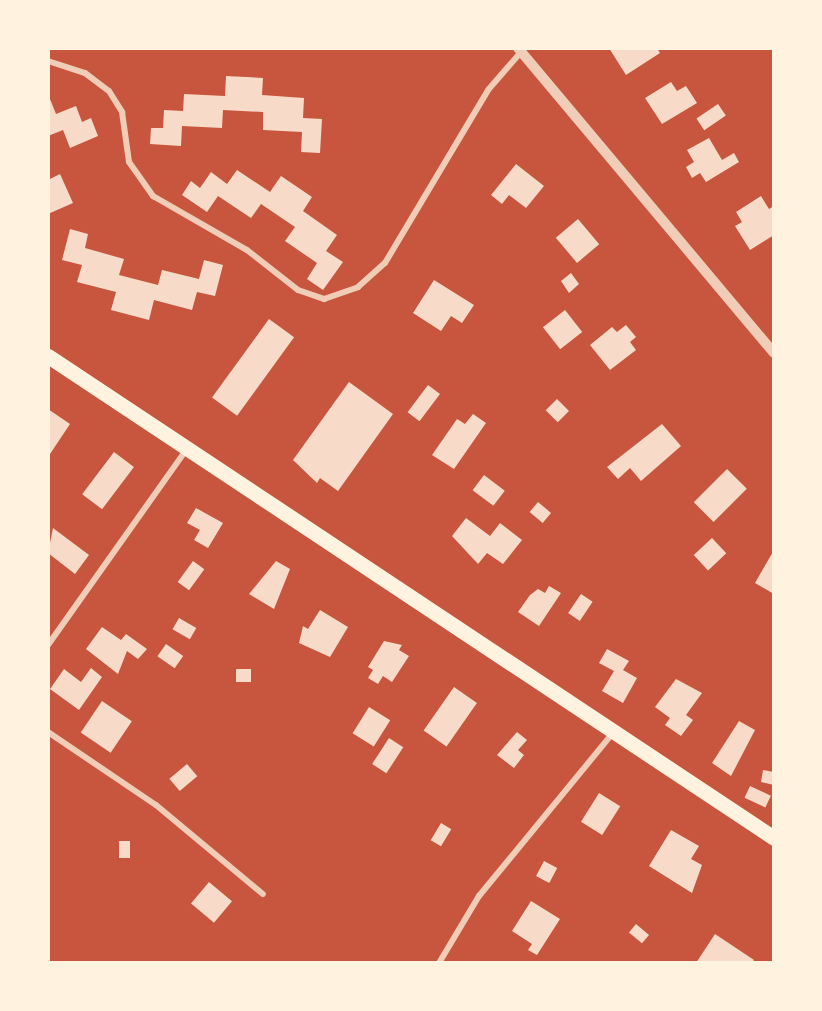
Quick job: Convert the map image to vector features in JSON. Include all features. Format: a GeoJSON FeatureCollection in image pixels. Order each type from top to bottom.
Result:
{"type":"FeatureCollection","features":[{"type":"Feature","properties":{"kind":"main road"},"geometry":{"type":"LineString","coordinates":[[48,356],[774,838]]}},
{"type":"Feature","properties":{"kind":"street"},"geometry":{"type":"LineString","coordinates":[[48,61],[85,73],[109,91],[122,112],[129,162],[153,196],[247,250],[298,290],[324,299],[358,287],[385,262],[488,90],[519,50],[774,353]]}},
{"type":"Feature","properties":{"kind":"street"},"geometry":{"type":"LineString","coordinates":[[48,645],[188,449]]}},
{"type":"Feature","properties":{"kind":"street"},"geometry":{"type":"LineString","coordinates":[[48,732],[156,805],[263,894]]}},
{"type":"Feature","properties":{"kind":"street"},"geometry":{"type":"LineString","coordinates":[[439,963],[479,896],[613,733]]}},
{"type":"Feature","properties":{"kind":"building"},"geometry":{"type":"Polygon","coordinates":[[[609,48],[657,48],[660,53],[626,75],[609,48]]]}},
{"type":"Feature","properties":{"kind":"building"},"geometry":{"type":"Polygon","coordinates":[[[226,76],[263,78],[262,95],[304,98],[303,118],[322,119],[320,153],[301,152],[302,132],[263,130],[263,112],[223,110],[222,128],[182,126],[181,146],[150,144],[151,128],[163,128],[164,110],[183,111],[184,94],[225,96],[226,76]]]}},
{"type":"Feature","properties":{"kind":"building"},"geometry":{"type":"Polygon","coordinates":[[[671,82],[677,91],[686,86],[697,103],[662,124],[645,98],[671,82]]]}},
{"type":"Feature","properties":{"kind":"building"},"geometry":{"type":"Polygon","coordinates":[[[48,94],[56,114],[76,106],[82,122],[91,118],[98,136],[70,148],[63,130],[48,136],[48,94]]]}},
{"type":"Feature","properties":{"kind":"building"},"geometry":{"type":"Polygon","coordinates":[[[718,104],[726,116],[704,130],[696,119],[718,104]]]}},
{"type":"Feature","properties":{"kind":"building"},"geometry":{"type":"Polygon","coordinates":[[[709,138],[722,160],[734,153],[739,162],[706,182],[700,173],[692,178],[686,167],[694,162],[687,150],[709,138]]]}},
{"type":"Feature","properties":{"kind":"building"},"geometry":{"type":"Polygon","coordinates":[[[516,164],[544,186],[526,208],[509,195],[502,204],[491,195],[516,164]]]}},
{"type":"Feature","properties":{"kind":"building"},"geometry":{"type":"Polygon","coordinates":[[[237,170],[270,192],[281,176],[312,197],[303,211],[337,235],[326,251],[343,262],[323,290],[307,279],[317,263],[285,241],[295,227],[261,204],[251,218],[218,196],[207,212],[182,195],[191,181],[200,188],[211,172],[227,184],[237,170]]]}},
{"type":"Feature","properties":{"kind":"building"},"geometry":{"type":"Polygon","coordinates":[[[60,174],[73,203],[48,214],[48,180],[60,174]]]}},
{"type":"Feature","properties":{"kind":"building"},"geometry":{"type":"Polygon","coordinates":[[[761,196],[769,209],[774,206],[774,235],[750,250],[735,226],[742,222],[736,212],[761,196]]]}},
{"type":"Feature","properties":{"kind":"building"},"geometry":{"type":"Polygon","coordinates":[[[578,219],[599,244],[577,263],[556,238],[578,219]]]}},
{"type":"Feature","properties":{"kind":"building"},"geometry":{"type":"Polygon","coordinates":[[[70,229],[88,234],[85,248],[124,259],[119,275],[158,285],[162,270],[199,279],[204,260],[223,265],[215,296],[197,292],[192,310],[154,300],[149,320],[111,310],[116,292],[77,282],[82,265],[62,260],[70,229]]]}},
{"type":"Feature","properties":{"kind":"building"},"geometry":{"type":"Polygon","coordinates":[[[571,273],[579,284],[569,293],[561,281],[571,273]]]}},
{"type":"Feature","properties":{"kind":"building"},"geometry":{"type":"Polygon","coordinates":[[[434,280],[474,305],[462,323],[451,316],[441,331],[413,313],[434,280]]]}},
{"type":"Feature","properties":{"kind":"building"},"geometry":{"type":"Polygon","coordinates":[[[565,310],[582,332],[560,349],[543,327],[565,310]]]}},
{"type":"Feature","properties":{"kind":"building"},"geometry":{"type":"Polygon","coordinates":[[[269,319],[294,337],[237,416],[212,397],[269,319]]]}},
{"type":"Feature","properties":{"kind":"building"},"geometry":{"type":"Polygon","coordinates":[[[626,325],[636,337],[630,342],[636,350],[610,370],[590,345],[612,327],[617,332],[626,325]]]}},
{"type":"Feature","properties":{"kind":"building"},"geometry":{"type":"Polygon","coordinates":[[[349,382],[393,414],[338,491],[320,478],[317,483],[293,460],[349,382]]]}},
{"type":"Feature","properties":{"kind":"building"},"geometry":{"type":"Polygon","coordinates":[[[428,385],[440,394],[420,421],[408,412],[428,385]]]}},
{"type":"Feature","properties":{"kind":"building"},"geometry":{"type":"Polygon","coordinates":[[[557,399],[569,411],[558,422],[546,410],[557,399]]]}},
{"type":"Feature","properties":{"kind":"building"},"geometry":{"type":"Polygon","coordinates":[[[48,409],[70,424],[48,457],[48,409]]]}},
{"type":"Feature","properties":{"kind":"building"},"geometry":{"type":"Polygon","coordinates":[[[473,414],[486,423],[454,469],[432,455],[457,419],[465,424],[473,414]]]}},
{"type":"Feature","properties":{"kind":"building"},"geometry":{"type":"Polygon","coordinates":[[[662,424],[681,446],[641,481],[630,468],[618,479],[607,467],[662,424]]]}},
{"type":"Feature","properties":{"kind":"building"},"geometry":{"type":"Polygon","coordinates":[[[114,452],[134,467],[102,509],[82,494],[114,452]]]}},
{"type":"Feature","properties":{"kind":"building"},"geometry":{"type":"Polygon","coordinates":[[[727,469],[747,489],[714,522],[694,502],[727,469]]]}},
{"type":"Feature","properties":{"kind":"building"},"geometry":{"type":"Polygon","coordinates":[[[484,475],[505,491],[493,506],[473,490],[484,475]]]}},
{"type":"Feature","properties":{"kind":"building"},"geometry":{"type":"Polygon","coordinates":[[[538,502],[551,513],[543,523],[530,512],[538,502]]]}},
{"type":"Feature","properties":{"kind":"building"},"geometry":{"type":"Polygon","coordinates":[[[196,508],[223,523],[208,548],[194,540],[200,530],[187,523],[196,508]]]}},
{"type":"Feature","properties":{"kind":"building"},"geometry":{"type":"Polygon","coordinates":[[[466,518],[490,536],[500,523],[522,540],[503,564],[487,553],[478,564],[452,536],[466,518]]]}},
{"type":"Feature","properties":{"kind":"building"},"geometry":{"type":"Polygon","coordinates":[[[53,528],[89,555],[75,574],[48,553],[53,528]]]}},
{"type":"Feature","properties":{"kind":"building"},"geometry":{"type":"Polygon","coordinates":[[[712,538],[726,553],[708,570],[694,555],[712,538]]]}},
{"type":"Feature","properties":{"kind":"building"},"geometry":{"type":"Polygon","coordinates":[[[774,550],[774,594],[755,583],[774,550]]]}},
{"type":"Feature","properties":{"kind":"building"},"geometry":{"type":"Polygon","coordinates":[[[193,561],[204,569],[189,590],[178,582],[193,561]]]}},
{"type":"Feature","properties":{"kind":"building"},"geometry":{"type":"Polygon","coordinates":[[[276,561],[290,569],[274,609],[249,594],[276,561]]]}},
{"type":"Feature","properties":{"kind":"building"},"geometry":{"type":"Polygon","coordinates":[[[549,586],[561,593],[539,626],[518,612],[530,595],[538,589],[545,593],[549,586]]]}},
{"type":"Feature","properties":{"kind":"building"},"geometry":{"type":"Polygon","coordinates":[[[581,594],[593,602],[580,621],[568,613],[581,594]]]}},
{"type":"Feature","properties":{"kind":"building"},"geometry":{"type":"Polygon","coordinates":[[[320,610],[348,627],[330,657],[299,643],[303,626],[308,629],[320,610]]]}},
{"type":"Feature","properties":{"kind":"building"},"geometry":{"type":"Polygon","coordinates":[[[179,618],[196,628],[190,639],[172,629],[179,618]]]}},
{"type":"Feature","properties":{"kind":"building"},"geometry":{"type":"Polygon","coordinates":[[[102,627],[121,640],[126,634],[147,649],[138,659],[127,651],[118,674],[86,649],[102,627]]]}},
{"type":"Feature","properties":{"kind":"building"},"geometry":{"type":"Polygon","coordinates":[[[384,641],[402,645],[399,650],[409,656],[392,682],[383,676],[378,684],[368,678],[373,670],[368,667],[384,641]]]}},
{"type":"Feature","properties":{"kind":"building"},"geometry":{"type":"Polygon","coordinates":[[[166,644],[183,656],[175,668],[157,656],[166,644]]]}},
{"type":"Feature","properties":{"kind":"building"},"geometry":{"type":"Polygon","coordinates":[[[607,649],[629,661],[623,670],[637,678],[623,703],[602,691],[614,671],[599,663],[607,649]]]}},
{"type":"Feature","properties":{"kind":"building"},"geometry":{"type":"Polygon","coordinates":[[[91,668],[102,677],[79,710],[50,689],[64,669],[81,682],[91,668]]]}},
{"type":"Feature","properties":{"kind":"building"},"geometry":{"type":"Polygon","coordinates":[[[236,669],[251,669],[251,682],[236,682],[236,669]]]}},
{"type":"Feature","properties":{"kind":"building"},"geometry":{"type":"Polygon","coordinates":[[[676,679],[702,693],[686,715],[693,720],[681,736],[665,725],[670,718],[655,707],[676,679]]]}},
{"type":"Feature","properties":{"kind":"building"},"geometry":{"type":"Polygon","coordinates":[[[454,687],[477,703],[447,746],[424,730],[454,687]]]}},
{"type":"Feature","properties":{"kind":"building"},"geometry":{"type":"Polygon","coordinates":[[[102,701],[132,721],[111,753],[81,733],[102,701]]]}},
{"type":"Feature","properties":{"kind":"building"},"geometry":{"type":"Polygon","coordinates":[[[369,707],[390,720],[374,747],[353,733],[369,707]]]}},
{"type":"Feature","properties":{"kind":"building"},"geometry":{"type":"Polygon","coordinates":[[[739,721],[755,730],[731,776],[712,763],[739,721]]]}},
{"type":"Feature","properties":{"kind":"building"},"geometry":{"type":"Polygon","coordinates":[[[517,732],[527,740],[518,750],[524,755],[514,768],[497,755],[517,732]]]}},
{"type":"Feature","properties":{"kind":"building"},"geometry":{"type":"Polygon","coordinates":[[[389,738],[403,747],[386,773],[372,764],[389,738]]]}},
{"type":"Feature","properties":{"kind":"building"},"geometry":{"type":"Polygon","coordinates":[[[187,764],[197,776],[180,791],[169,779],[187,764]]]}},
{"type":"Feature","properties":{"kind":"building"},"geometry":{"type":"Polygon","coordinates":[[[763,770],[774,772],[774,785],[761,782],[763,770]]]}},
{"type":"Feature","properties":{"kind":"building"},"geometry":{"type":"Polygon","coordinates":[[[750,786],[771,796],[765,808],[745,798],[750,786]]]}},
{"type":"Feature","properties":{"kind":"building"},"geometry":{"type":"Polygon","coordinates":[[[599,793],[620,806],[602,835],[581,822],[599,793]]]}},
{"type":"Feature","properties":{"kind":"building"},"geometry":{"type":"Polygon","coordinates":[[[441,823],[451,829],[441,846],[431,840],[441,823]]]}},
{"type":"Feature","properties":{"kind":"building"},"geometry":{"type":"Polygon","coordinates":[[[671,830],[699,846],[691,859],[702,865],[692,893],[649,866],[671,830]]]}},
{"type":"Feature","properties":{"kind":"building"},"geometry":{"type":"Polygon","coordinates":[[[119,841],[130,841],[130,858],[119,858],[119,841]]]}},
{"type":"Feature","properties":{"kind":"building"},"geometry":{"type":"Polygon","coordinates":[[[544,861],[557,868],[549,883],[536,876],[544,861]]]}},
{"type":"Feature","properties":{"kind":"building"},"geometry":{"type":"Polygon","coordinates":[[[209,882],[232,901],[214,923],[191,903],[209,882]]]}},
{"type":"Feature","properties":{"kind":"building"},"geometry":{"type":"Polygon","coordinates":[[[531,901],[560,919],[537,955],[528,950],[532,944],[512,931],[531,901]]]}},
{"type":"Feature","properties":{"kind":"building"},"geometry":{"type":"Polygon","coordinates":[[[636,924],[649,935],[642,943],[629,932],[636,924]]]}},
{"type":"Feature","properties":{"kind":"building"},"geometry":{"type":"Polygon","coordinates":[[[715,934],[754,960],[752,963],[696,963],[715,934]]]}}]}
